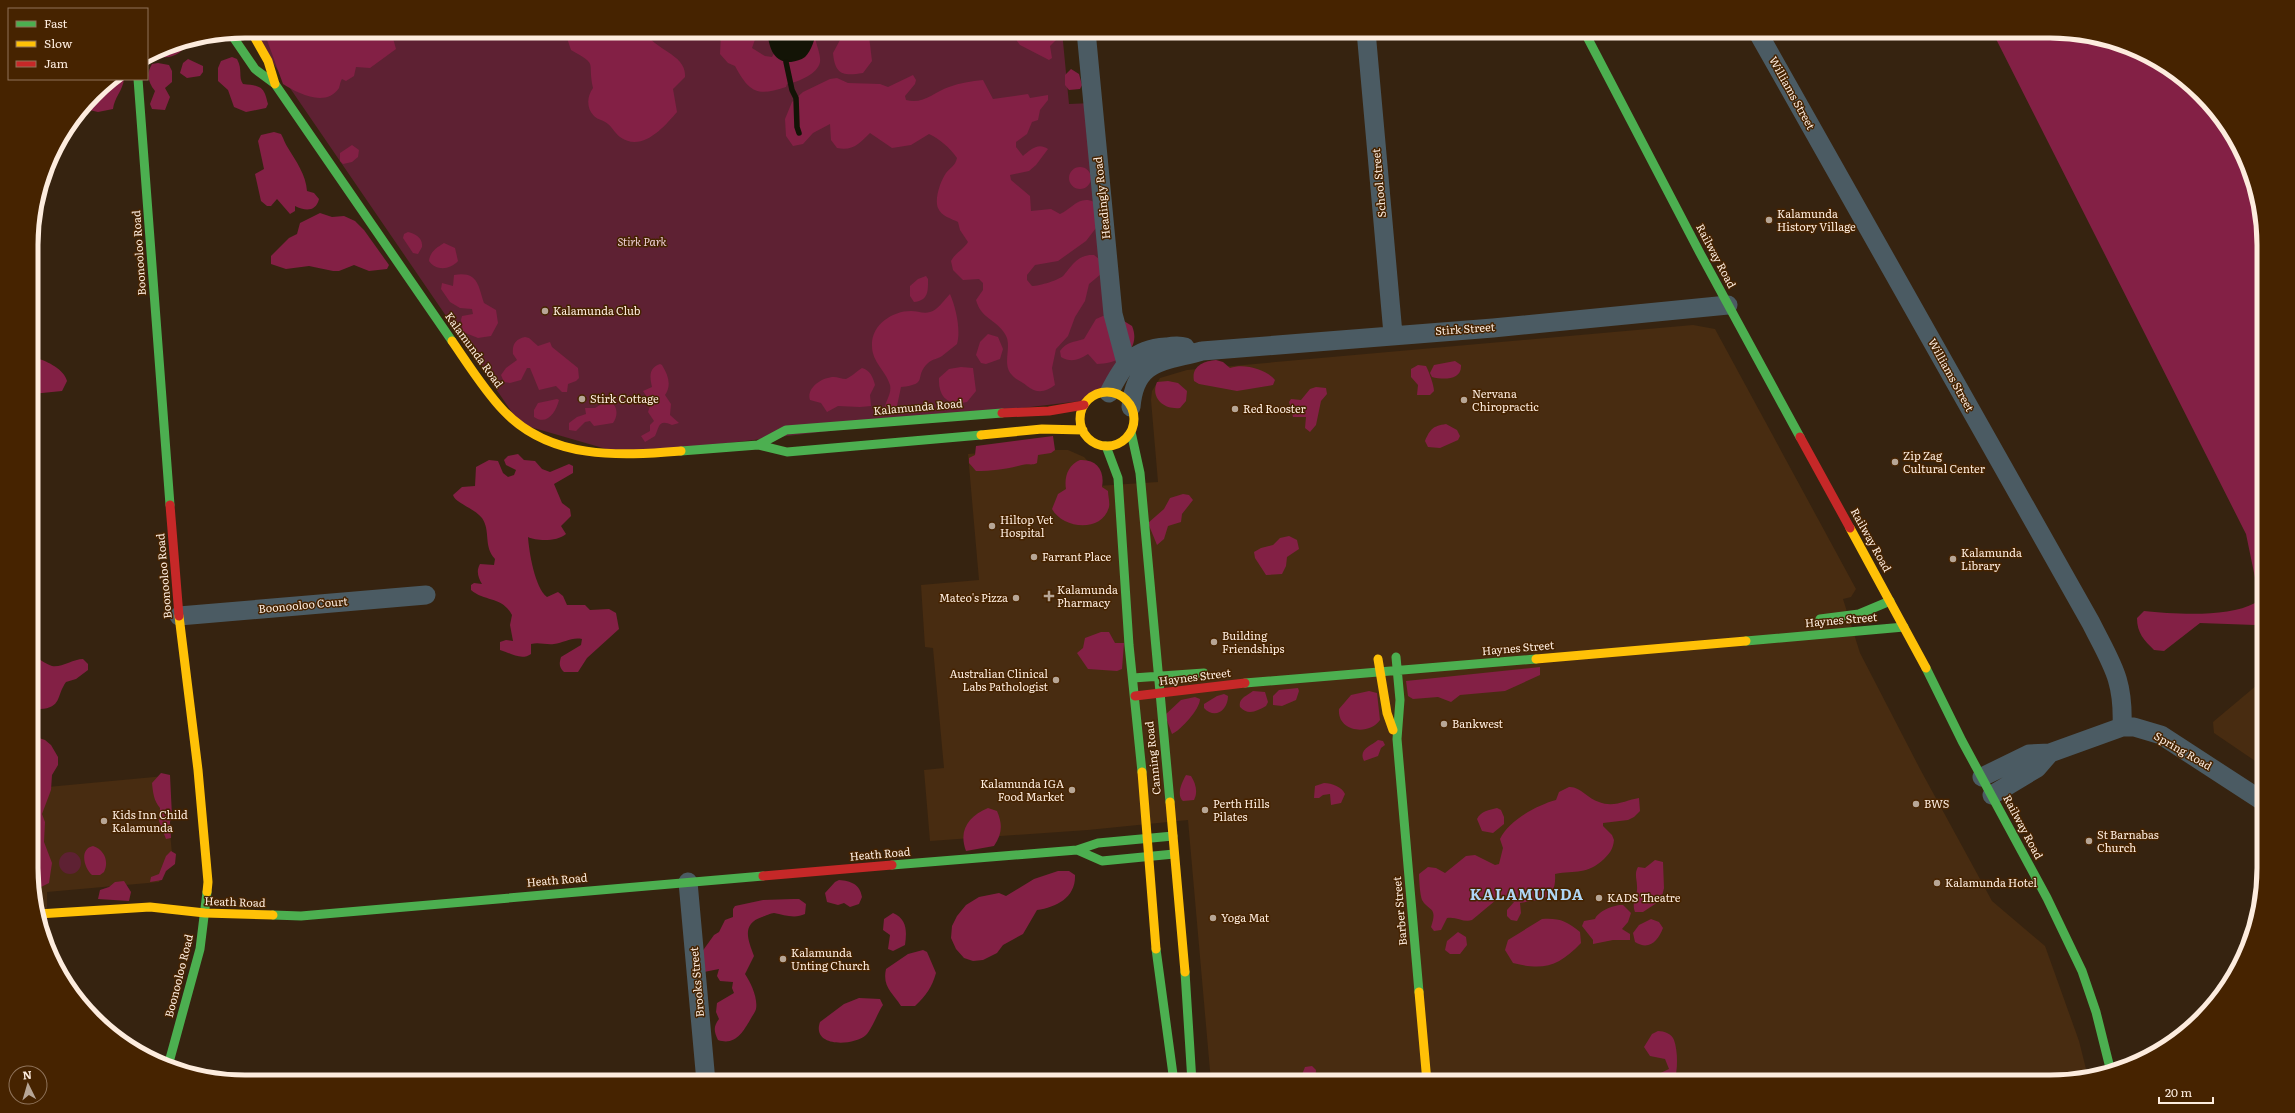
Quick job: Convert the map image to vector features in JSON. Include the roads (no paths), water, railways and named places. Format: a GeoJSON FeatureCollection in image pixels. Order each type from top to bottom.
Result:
{"type":"FeatureCollection","features":[{"type":"Feature","properties":{"kind":"street","name":"Kalamunda Road"},"geometry":{"type":"LineString","coordinates":[[234,38],[255,69],[275,84]]}},
{"type":"Feature","properties":{"kind":"street","name":"Kalamunda Road"},"geometry":{"type":"LineString","coordinates":[[255,38],[268,61],[275,84],[460,352],[503,410],[520,424],[540,436],[576,450],[599,454],[627,455],[758,446],[787,452],[887,432],[974,425],[1046,428],[1061,427],[1083,430]]}},
{"type":"Feature","properties":{"kind":"street","name":"Headingly Road"},"geometry":{"type":"LineString","coordinates":[[1087,38],[1113,314],[1126,363]]}},
{"type":"Feature","properties":{"kind":"street","name":"School Street"},"geometry":{"type":"LineString","coordinates":[[1367,38],[1393,334]]}},
{"type":"Feature","properties":{"kind":"street","name":"Railway Road"},"geometry":{"type":"LineString","coordinates":[[1588,38],[1728,305],[1904,626],[1982,777],[2047,898],[2082,971],[2096,1012],[2110,1066]]}},
{"type":"Feature","properties":{"kind":"street","name":"Williams Street"},"geometry":{"type":"LineString","coordinates":[[1761,38],[2091,623],[2119,681],[2123,701],[2122,728]]}},
{"type":"Feature","properties":{"kind":"street","name":"Boonooloo Road"},"geometry":{"type":"LineString","coordinates":[[138,80],[179,616],[206,844],[208,882],[200,949],[170,1060]]}},
{"type":"Feature","properties":{"kind":"street","name":"Stirk Street"},"geometry":{"type":"LineString","coordinates":[[1131,407],[1132,391],[1147,368],[1163,360],[1202,351],[1393,334],[1493,328],[1728,305]]}},
{"type":"Feature","properties":{"kind":"street","name":"Stirk Street"},"geometry":{"type":"LineString","coordinates":[[1109,393],[1126,363],[1136,354],[1155,347],[1181,346],[1202,351]]}},
{"type":"Feature","properties":{"kind":"street"},"geometry":{"type":"LineString","coordinates":[[1109,393],[1122,397],[1131,407],[1134,415],[1131,432],[1120,443],[1106,446],[1092,441],[1083,430],[1081,418],[1084,405],[1094,396],[1109,393]]}},
{"type":"Feature","properties":{"kind":"street","name":"Kalamunda Road"},"geometry":{"type":"LineString","coordinates":[[758,446],[786,430],[887,432],[974,425],[1084,405]]}},
{"type":"Feature","properties":{"kind":"street","name":"Canning Road"},"geometry":{"type":"LineString","coordinates":[[1131,432],[1140,473],[1158,693],[1174,854],[1178,932],[1191,1075]]}},
{"type":"Feature","properties":{"kind":"street","name":"Canning Road"},"geometry":{"type":"LineString","coordinates":[[1106,446],[1118,478],[1146,838],[1158,934],[1157,962],[1173,1075]]}},
{"type":"Feature","properties":{"kind":"street","name":"Boonooloo Court"},"geometry":{"type":"LineString","coordinates":[[179,616],[426,595]]}},
{"type":"Feature","properties":{"kind":"street","name":"Haynes Street"},"geometry":{"type":"LineString","coordinates":[[1807,621],[1859,614],[1890,601]]}},
{"type":"Feature","properties":{"kind":"street","name":"Haynes Street"},"geometry":{"type":"LineString","coordinates":[[1135,696],[1192,688],[1379,673],[1397,670],[1795,632],[1904,626]]}},
{"type":"Feature","properties":{"kind":"street"},"geometry":{"type":"LineString","coordinates":[[1400,655],[1397,670],[1400,700],[1397,739],[1387,713],[1379,673],[1374,658],[1400,655]]}},
{"type":"Feature","properties":{"kind":"street","name":"Haynes Street"},"geometry":{"type":"LineString","coordinates":[[1133,678],[1214,672]]}},
{"type":"Feature","properties":{"kind":"street","name":"Spring Road"},"geometry":{"type":"LineString","coordinates":[[1982,777],[2029,754],[2050,753],[2122,728],[2134,727],[2161,735],[2257,797]]}},
{"type":"Feature","properties":{"kind":"street","name":"Barber Street"},"geometry":{"type":"LineString","coordinates":[[1397,739],[1426,1075]]}},
{"type":"Feature","properties":{"kind":"street","name":"Spring Road"},"geometry":{"type":"LineString","coordinates":[[1992,795],[2037,768],[2050,753]]}},
{"type":"Feature","properties":{"kind":"street","name":"Heath Road"},"geometry":{"type":"LineString","coordinates":[[43,914],[150,907],[205,913],[301,916],[1077,850],[1098,842],[1172,836]]}},
{"type":"Feature","properties":{"kind":"street","name":"Heath Road"},"geometry":{"type":"LineString","coordinates":[[1077,850],[1102,861],[1174,854]]}},
{"type":"Feature","properties":{"kind":"street","name":"Brooks Street"},"geometry":{"type":"LineString","coordinates":[[688,882],[705,1075]]}},
{"type":"Feature","properties":{"kind":"waterway"},"geometry":{"type":"LineString","coordinates":[[786,62],[792,90],[796,98],[797,127],[799,133]]}},
{"type":"Feature","properties":{"kind":"place","name":"Kalamunda History Village"},"geometry":{"type":"Point","coordinates":[1769,220]}},
{"type":"Feature","properties":{"kind":"place","name":"Kalamunda Club"},"geometry":{"type":"Point","coordinates":[545,311]}},
{"type":"Feature","properties":{"kind":"place","name":"Stirk Cottage"},"geometry":{"type":"Point","coordinates":[582,399]}},
{"type":"Feature","properties":{"kind":"place","name":"Nervana Chiropractic"},"geometry":{"type":"Point","coordinates":[1464,400]}},
{"type":"Feature","properties":{"kind":"place","name":"Red Rooster"},"geometry":{"type":"Point","coordinates":[1235,409]}},
{"type":"Feature","properties":{"kind":"place","name":"Zip Zag Cultural Center"},"geometry":{"type":"Point","coordinates":[1895,462]}},
{"type":"Feature","properties":{"kind":"place","name":"Hiltop Vet Hospital"},"geometry":{"type":"Point","coordinates":[992,526]}},
{"type":"Feature","properties":{"kind":"place","name":"Farrant Place"},"geometry":{"type":"Point","coordinates":[1034,557]}},
{"type":"Feature","properties":{"kind":"place","name":"Kalamunda Library"},"geometry":{"type":"Point","coordinates":[1953,559]}},
{"type":"Feature","properties":{"kind":"place","name":"Kalamunda Pharmacy"},"geometry":{"type":"Point","coordinates":[1049,596]}},
{"type":"Feature","properties":{"kind":"place","name":"Mateo's Pizza"},"geometry":{"type":"Point","coordinates":[1016,598]}},
{"type":"Feature","properties":{"kind":"place","name":"Building Friendships"},"geometry":{"type":"Point","coordinates":[1214,642]}},
{"type":"Feature","properties":{"kind":"place","name":"Australian Clinical Labs Pathologist"},"geometry":{"type":"Point","coordinates":[1056,680]}},
{"type":"Feature","properties":{"kind":"place","name":"Bankwest"},"geometry":{"type":"Point","coordinates":[1444,724]}},
{"type":"Feature","properties":{"kind":"place","name":"Kalamunda IGA Food Market"},"geometry":{"type":"Point","coordinates":[1072,790]}},
{"type":"Feature","properties":{"kind":"place","name":"BWS"},"geometry":{"type":"Point","coordinates":[1916,804]}},
{"type":"Feature","properties":{"kind":"place","name":"Perth Hills Pilates"},"geometry":{"type":"Point","coordinates":[1205,810]}},
{"type":"Feature","properties":{"kind":"place","name":"Kids Inn Child Kalamunda"},"geometry":{"type":"Point","coordinates":[104,821]}},
{"type":"Feature","properties":{"kind":"place","name":"St Barnabas Church"},"geometry":{"type":"Point","coordinates":[2089,841]}},
{"type":"Feature","properties":{"kind":"place","name":"Kalamunda Hotel"},"geometry":{"type":"Point","coordinates":[1937,883]}},
{"type":"Feature","properties":{"kind":"place","name":"KADS Theatre"},"geometry":{"type":"Point","coordinates":[1599,898]}},
{"type":"Feature","properties":{"kind":"place","name":"Yoga Mat"},"geometry":{"type":"Point","coordinates":[1213,918]}},
{"type":"Feature","properties":{"kind":"place","name":"Kalamunda Unting Church"},"geometry":{"type":"Point","coordinates":[783,959]}},
{"type":"Feature","properties":{"kind":"district","name":"KALAMUNDA"},"geometry":{"type":"Point","coordinates":[1527,895]}},
{"type":"Feature","properties":{"kind":"park label","name":"Stirk Park"},"geometry":{"type":"Point","coordinates":[642,242]}}]}
